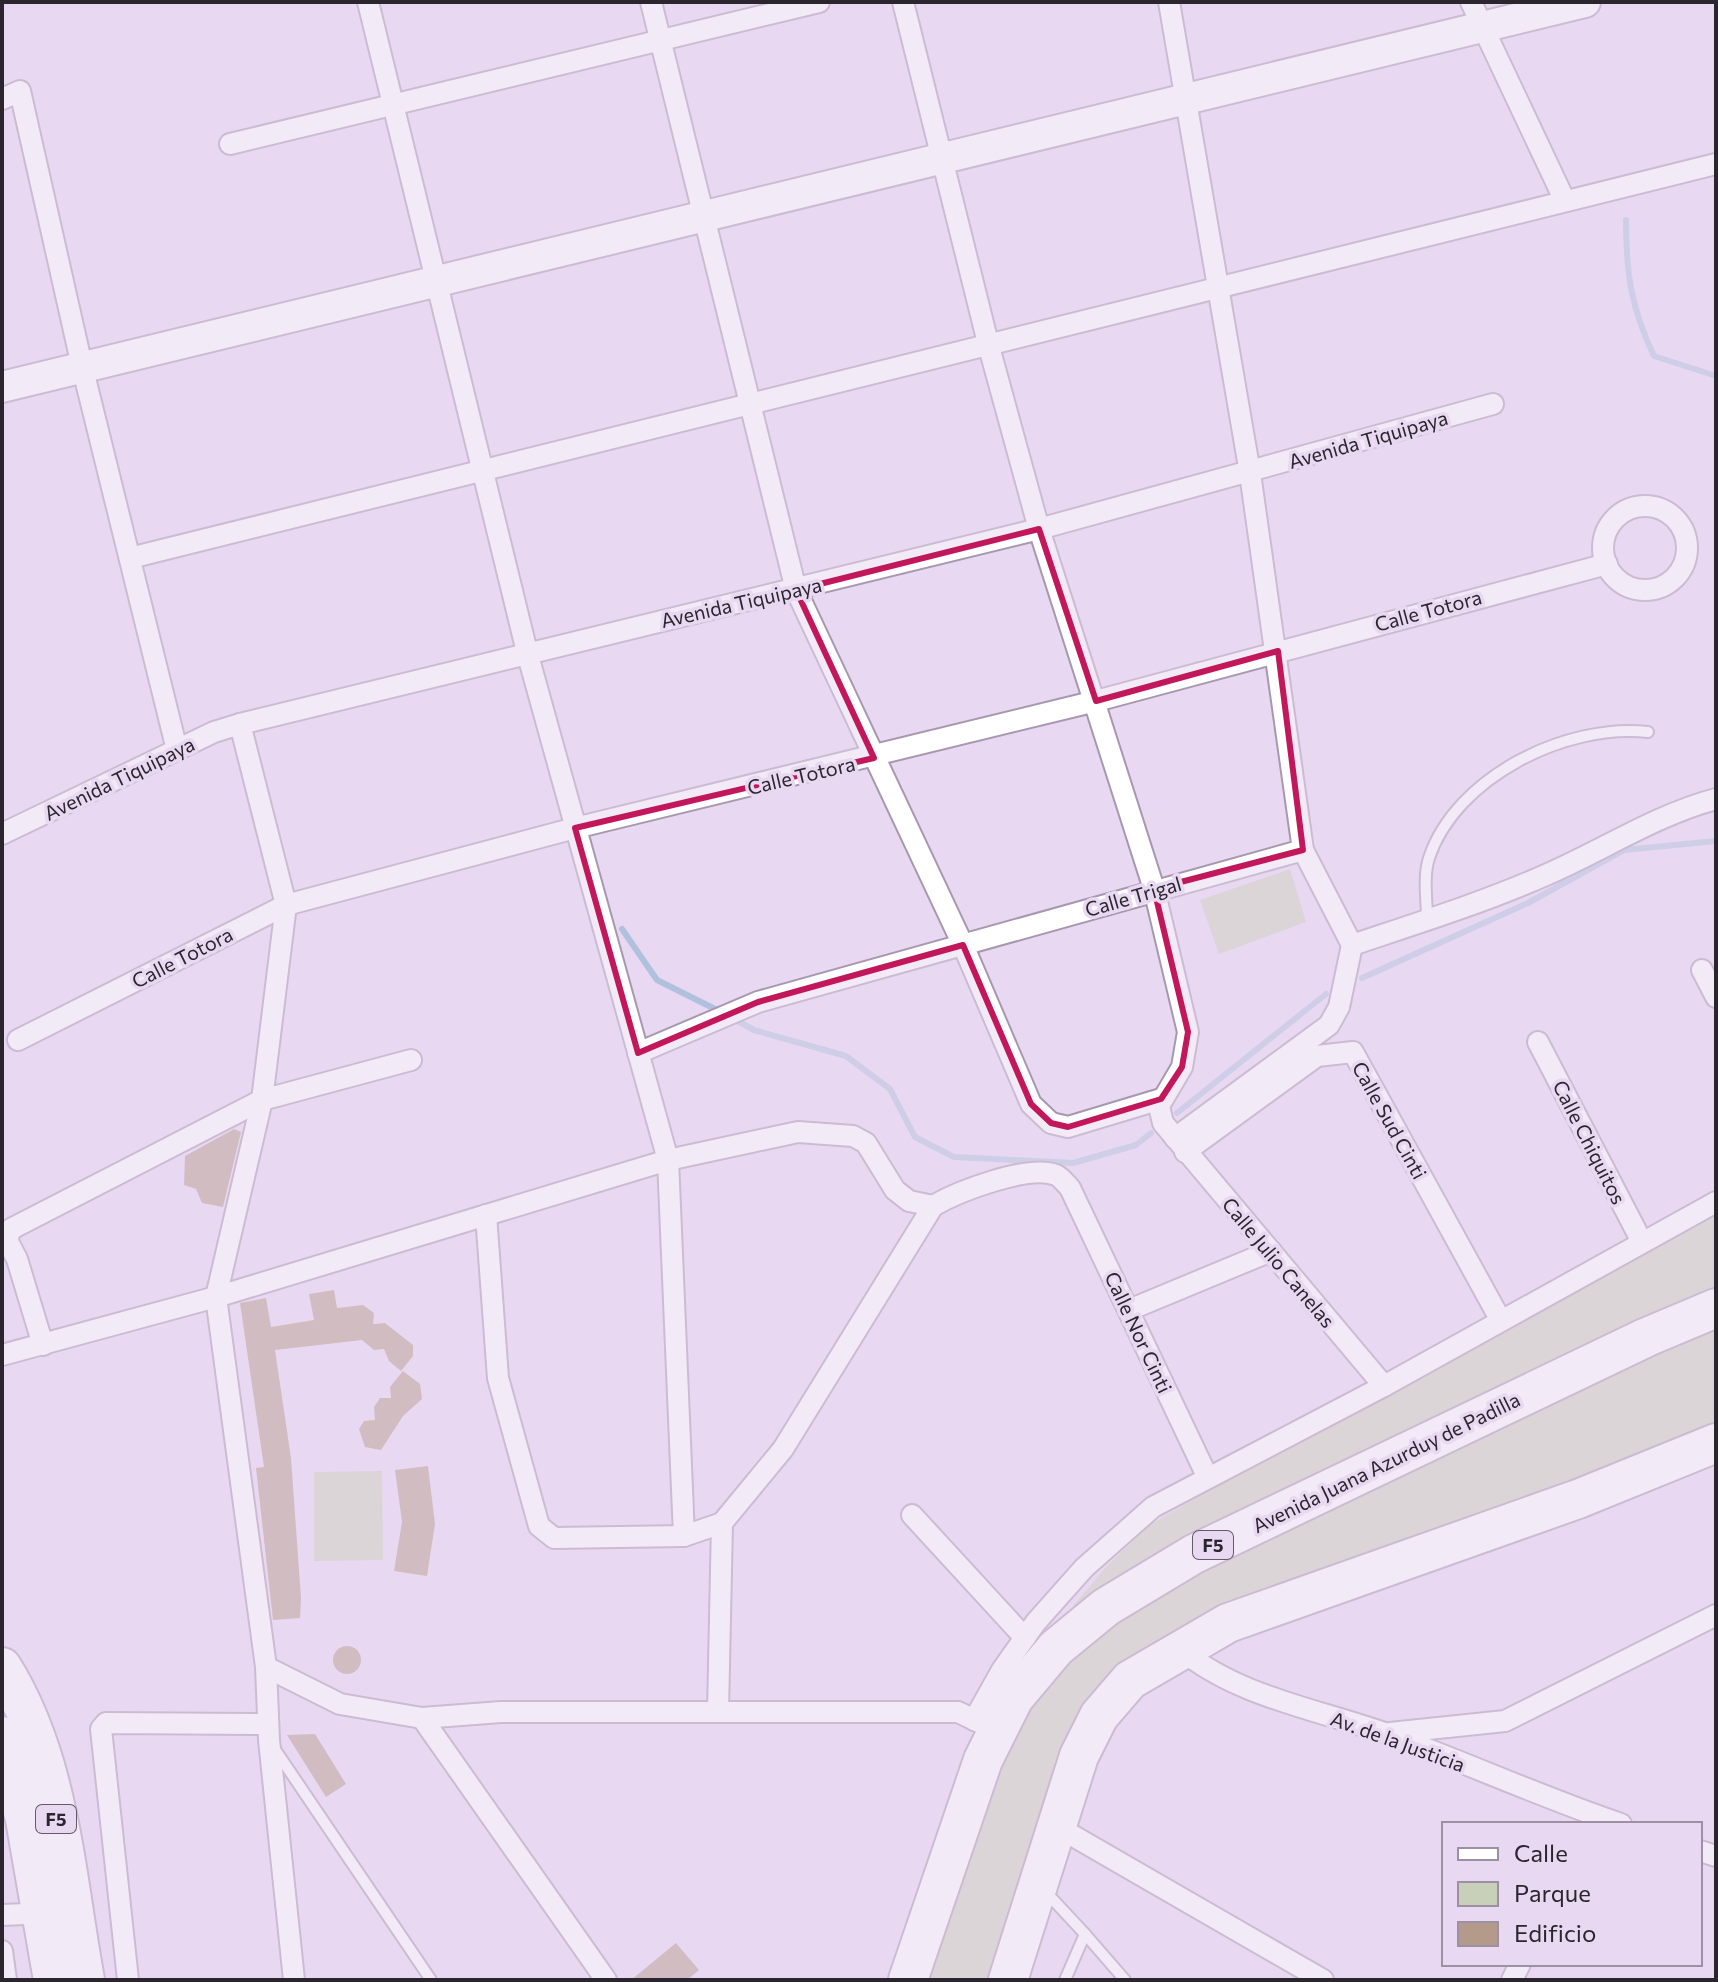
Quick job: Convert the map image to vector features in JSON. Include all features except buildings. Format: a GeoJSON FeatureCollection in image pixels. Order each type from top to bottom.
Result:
{"type":"FeatureCollection","features":[{"type":"Feature","properties":{"kind":"highway","name":"Avenida Juana Azurduy de Padilla"},"geometry":{"type":"LineString","coordinates":[[908,1980],[983,1760],[986,1725],[1014,1698],[1056,1648],[1106,1607],[1181,1562],[1647,1337],[1716,1308]]}},
{"type":"Feature","properties":{"kind":"highway"},"geometry":{"type":"LineString","coordinates":[[1008,1980],[1036,1882],[1079,1756],[1099,1716],[1130,1680],[1228,1623],[1578,1499],[1716,1443]]}},
{"type":"Feature","properties":{"kind":"highway","name":"F5"},"geometry":{"type":"LineString","coordinates":[[4,1676],[43,1759],[57,1911],[53,1980]]}},
{"type":"Feature","properties":{"kind":"highway","name":"F5"},"geometry":{"type":"LineString","coordinates":[[2,1736],[25,1819],[85,1980]]}},
{"type":"Feature","properties":{"kind":"street"},"geometry":{"type":"LineString","coordinates":[[368,2],[527,652],[668,1160],[684,1536]]}},
{"type":"Feature","properties":{"kind":"street"},"geometry":{"type":"LineString","coordinates":[[651,2],[796,590],[963,945],[1031,1104],[1051,1123],[1068,1127],[1161,1099],[1182,1067],[1188,1032],[1154,889],[1039,529],[989,347],[903,2]]}},
{"type":"Feature","properties":{"kind":"street"},"geometry":{"type":"LineString","coordinates":[[230,144],[819,2]]}},
{"type":"Feature","properties":{"kind":"street"},"geometry":{"type":"LineString","coordinates":[[1169,2],[1250,473],[1278,651],[1303,850],[1352,945],[1339,1007],[1329,1025],[1180,1145]]}},
{"type":"Feature","properties":{"kind":"street"},"geometry":{"type":"LineString","coordinates":[[2,387],[1186,100],[1477,14],[1585,2]]}},
{"type":"Feature","properties":{"kind":"street"},"geometry":{"type":"LineString","coordinates":[[1477,14],[1564,199]]}},
{"type":"Feature","properties":{"kind":"street"},"geometry":{"type":"LineString","coordinates":[[2,99],[20,91],[82,366],[177,750]]}},
{"type":"Feature","properties":{"kind":"street"},"geometry":{"type":"LineString","coordinates":[[130,558],[1218,290],[1564,199],[1716,164]]}},
{"type":"Feature","properties":{"kind":"street","name":"Avenida Tiquipaya"},"geometry":{"type":"LineString","coordinates":[[2,834],[177,750],[240,724],[1039,529],[1493,404]]}},
{"type":"Feature","properties":{"kind":"street"},"geometry":{"type":"LineString","coordinates":[[1644,506],[1670,514],[1686,537],[1684,564],[1677,576],[1653,589],[1626,586],[1615,578],[1607,564],[1603,539],[1608,526],[1630,508],[1644,506]]}},
{"type":"Feature","properties":{"kind":"street","name":"Calle Totora"},"geometry":{"type":"LineString","coordinates":[[18,1040],[286,905],[575,828],[874,758],[1096,701],[1607,564]]}},
{"type":"Feature","properties":{"kind":"street"},"geometry":{"type":"LineString","coordinates":[[240,724],[286,905],[262,1100],[216,1297],[266,1667],[268,1732],[294,1980]]}},
{"type":"Feature","properties":{"kind":"street"},"geometry":{"type":"LineString","coordinates":[[1352,945],[1552,873],[1606,843],[1716,799]]}},
{"type":"Feature","properties":{"kind":"street","name":"Calle Trigal"},"geometry":{"type":"LineString","coordinates":[[638,1053],[758,1002],[1154,889],[1303,850]]}},
{"type":"Feature","properties":{"kind":"street"},"geometry":{"type":"LineString","coordinates":[[1702,970],[1716,997]]}},
{"type":"Feature","properties":{"kind":"street","name":"Calle Chiquitos"},"geometry":{"type":"LineString","coordinates":[[1538,1042],[1642,1242]]}},
{"type":"Feature","properties":{"kind":"street","name":"Calle Sud Cinti"},"geometry":{"type":"LineString","coordinates":[[1180,1145],[1317,1056],[1353,1052],[1500,1319]]}},
{"type":"Feature","properties":{"kind":"street"},"geometry":{"type":"LineString","coordinates":[[43,1345],[17,1259],[7,1240],[11,1229],[262,1100],[411,1060]]}},
{"type":"Feature","properties":{"kind":"street","name":"Calle Julio Canelas"},"geometry":{"type":"LineString","coordinates":[[1161,1099],[1159,1106],[1163,1123],[1180,1145],[1384,1386]]}},
{"type":"Feature","properties":{"kind":"street"},"geometry":{"type":"LineString","coordinates":[[2,1355],[216,1297],[486,1215],[668,1160],[798,1132],[853,1136],[866,1143],[895,1190],[909,1201],[933,1206],[783,1449],[722,1523],[684,1536],[554,1538],[539,1526],[498,1378],[486,1215]]}},
{"type":"Feature","properties":{"kind":"street","name":"Calle Nor Cinti"},"geometry":{"type":"LineString","coordinates":[[933,1206],[957,1191],[1035,1172],[1057,1175],[1070,1188],[1207,1476]]}},
{"type":"Feature","properties":{"kind":"street"},"geometry":{"type":"LineString","coordinates":[[266,1667],[340,1704],[422,1718],[501,1712],[958,1712],[986,1725],[1025,1638],[1084,1568],[1153,1507],[1207,1476],[1384,1386],[1716,1202]]}},
{"type":"Feature","properties":{"kind":"street"},"geometry":{"type":"LineString","coordinates":[[1129,1310],[1271,1251]]}},
{"type":"Feature","properties":{"kind":"street"},"geometry":{"type":"LineString","coordinates":[[912,1515],[1025,1638]]}},
{"type":"Feature","properties":{"kind":"street"},"geometry":{"type":"LineString","coordinates":[[718,1712],[722,1523]]}},
{"type":"Feature","properties":{"kind":"street"},"geometry":{"type":"LineString","coordinates":[[1386,1734],[1505,1721],[1716,1615]]}},
{"type":"Feature","properties":{"kind":"street","name":"Av. de la Justicia"},"geometry":{"type":"LineString","coordinates":[[1180,1649],[1201,1667],[1231,1682],[1386,1734],[1594,1820]]}},
{"type":"Feature","properties":{"kind":"street"},"geometry":{"type":"LineString","coordinates":[[422,1718],[606,1980]]}},
{"type":"Feature","properties":{"kind":"street"},"geometry":{"type":"LineString","coordinates":[[128,1980],[101,1729],[106,1723],[268,1732]]}},
{"type":"Feature","properties":{"kind":"street"},"geometry":{"type":"LineString","coordinates":[[1056,1826],[1323,1980]]}},
{"type":"Feature","properties":{"kind":"street"},"geometry":{"type":"LineString","coordinates":[[1716,1863],[1716,1878]]}},
{"type":"Feature","properties":{"kind":"street"},"geometry":{"type":"LineString","coordinates":[[2,1915],[57,1911]]}},
{"type":"Feature","properties":{"kind":"street"},"geometry":{"type":"LineString","coordinates":[[2,1951],[6,1980]]}},
{"type":"Feature","properties":{"kind":"lane"},"geometry":{"type":"LineString","coordinates":[[1427,920],[1428,862],[1444,824],[1460,803],[1527,756],[1575,738],[1618,729],[1648,732]]}},
{"type":"Feature","properties":{"kind":"lane"},"geometry":{"type":"LineString","coordinates":[[268,1732],[431,1980]]}},
{"type":"Feature","properties":{"kind":"lane"},"geometry":{"type":"LineString","coordinates":[[1036,1882],[1125,1980]]}},
{"type":"Feature","properties":{"kind":"lane"},"geometry":{"type":"LineString","coordinates":[[1065,1980],[1085,1934]]}},
{"type":"Feature","properties":{"kind":"highlighted area"},"geometry":{"type":"Polygon","coordinates":[[[1039,529],[1096,701],[1278,651],[1303,850],[1154,889],[1188,1032],[1182,1067],[1161,1099],[1068,1127],[1051,1123],[1031,1104],[963,945],[758,1002],[638,1053],[575,828],[874,758],[796,590],[1039,529]]]}},
{"type":"Feature","properties":{"kind":"green space"},"geometry":{"type":"Polygon","coordinates":[[[1290,869],[1306,922],[1219,954],[1200,900],[1290,869]]]}},
{"type":"Feature","properties":{"kind":"green space"},"geometry":{"type":"Polygon","coordinates":[[[1716,1213],[1716,1289],[1185,1535],[1072,1607],[1107,1566],[1151,1524],[1530,1309],[1716,1213]]]}},
{"type":"Feature","properties":{"kind":"green space"},"geometry":{"type":"Polygon","coordinates":[[[1716,1323],[1716,1429],[1128,1669],[993,1980],[924,1980],[1002,1759],[1020,1720],[1053,1675],[1092,1639],[1153,1594],[1716,1323]]]}},
{"type":"Feature","properties":{"kind":"green space"},"geometry":{"type":"Polygon","coordinates":[[[382,1471],[383,1560],[314,1561],[314,1472],[382,1471]]]}},
{"type":"Feature","properties":{"kind":"waterway"},"geometry":{"type":"LineString","coordinates":[[1626,220],[1631,290],[1654,356],[1716,376]]}},
{"type":"Feature","properties":{"kind":"waterway"},"geometry":{"type":"LineString","coordinates":[[1362,978],[1528,903],[1624,850],[1716,841]]}},
{"type":"Feature","properties":{"kind":"waterway"},"geometry":{"type":"LineString","coordinates":[[622,929],[657,980],[721,1012]]}},
{"type":"Feature","properties":{"kind":"waterway"},"geometry":{"type":"LineString","coordinates":[[1177,1113],[1326,994]]}},
{"type":"Feature","properties":{"kind":"waterway"},"geometry":{"type":"LineString","coordinates":[[734,1019],[754,1030],[846,1056],[890,1089],[915,1137],[954,1157],[1073,1163],[1136,1145],[1151,1133]]}}]}
